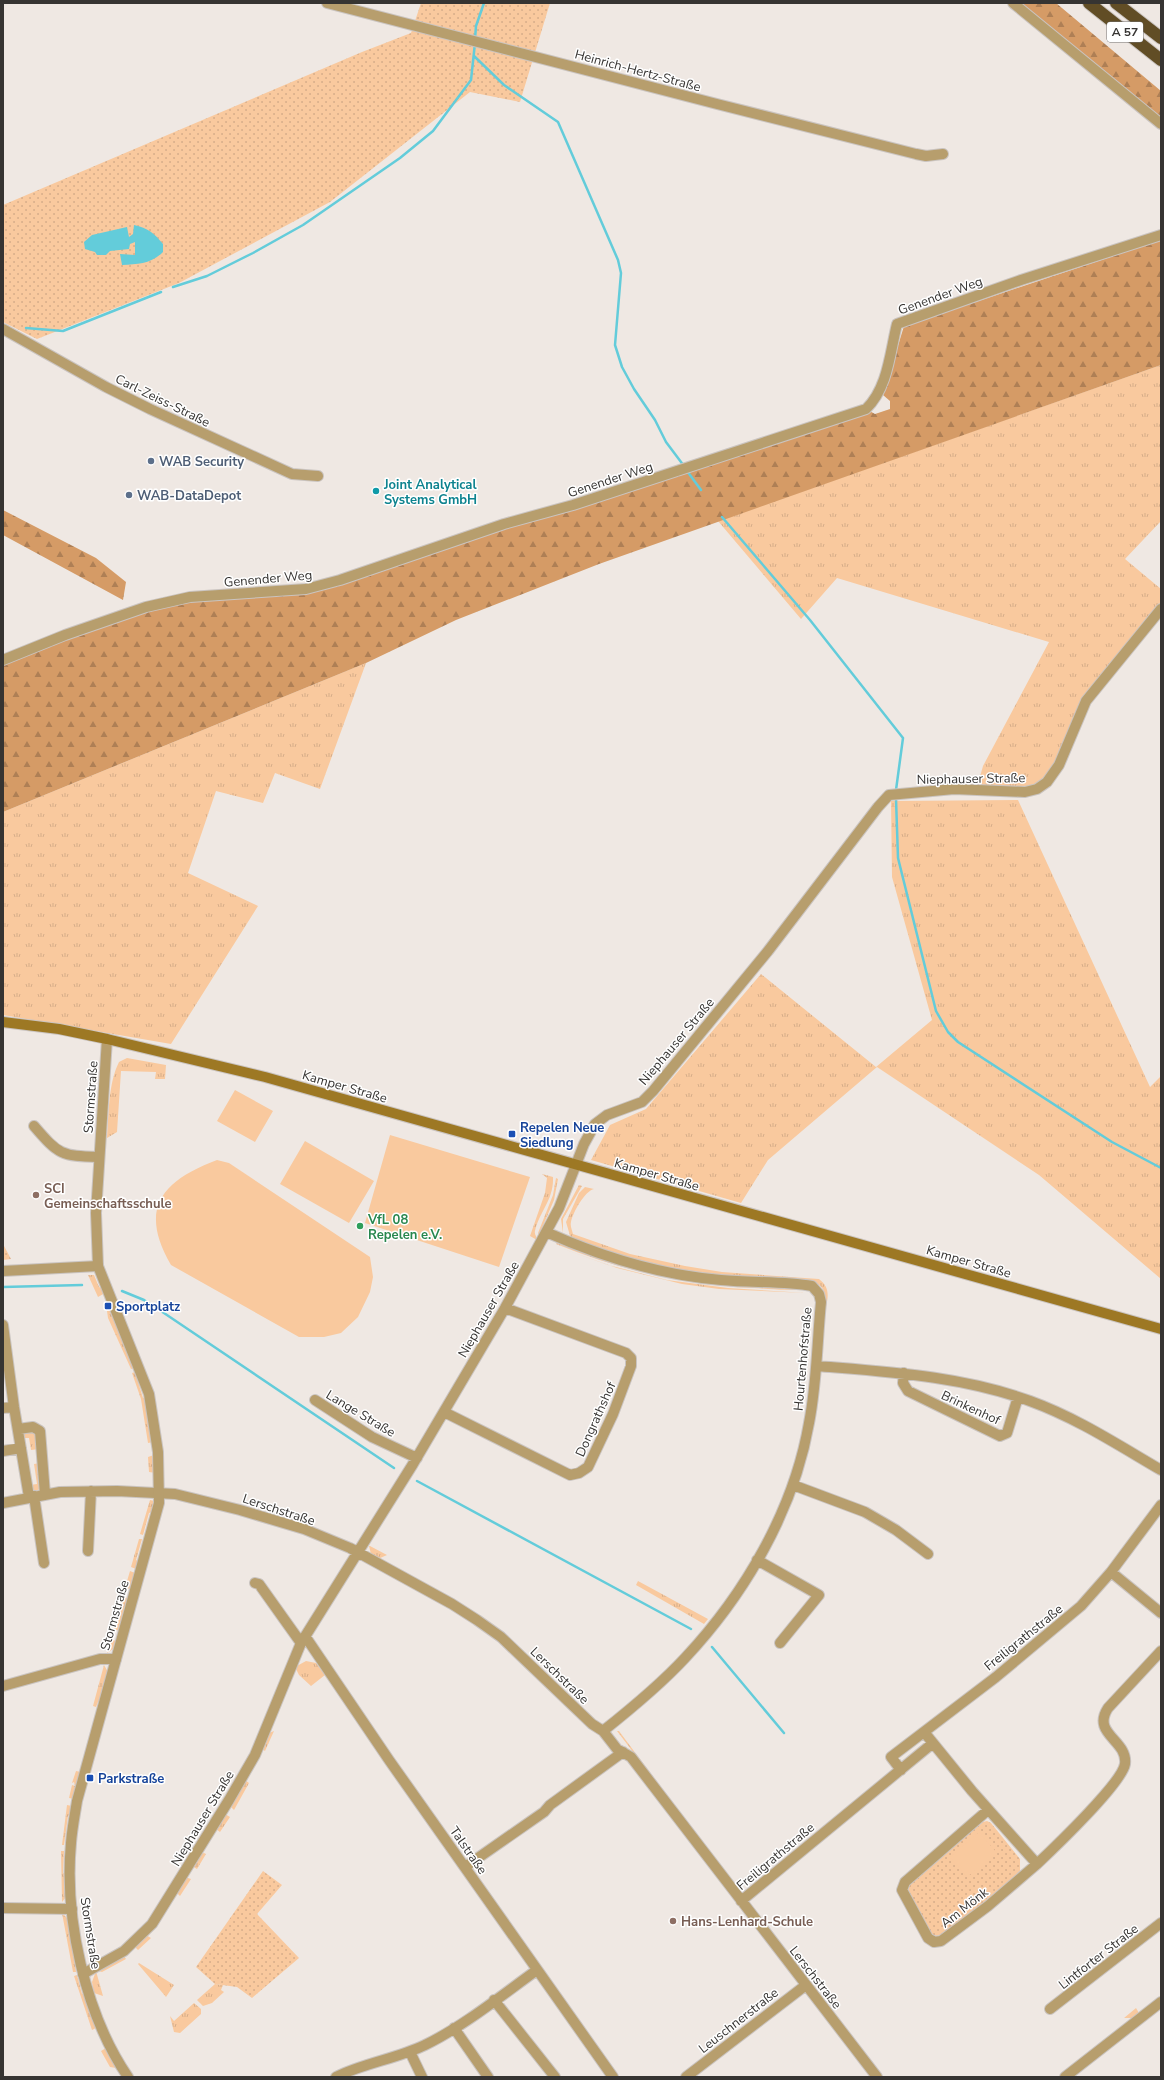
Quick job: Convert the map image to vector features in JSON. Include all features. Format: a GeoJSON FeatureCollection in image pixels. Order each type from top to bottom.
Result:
{"type":"FeatureCollection","features":[{"type":"Feature","properties":{"kind":"highway","name":"A 57"},"geometry":{"type":"LineString","coordinates":[[1089,3],[1161,60]]}},
{"type":"Feature","properties":{"kind":"highway","name":"A 57"},"geometry":{"type":"LineString","coordinates":[[1116,3],[1161,38]]}},
{"type":"Feature","properties":{"kind":"main road","name":"Kamper Straße"},"geometry":{"type":"LineString","coordinates":[[3,1022],[107,1039],[265,1077],[1161,1329]]}},
{"type":"Feature","properties":{"kind":"street","name":"Heinrich-Hertz-Straße"},"geometry":{"type":"LineString","coordinates":[[327,3],[921,155],[943,154]]}},
{"type":"Feature","properties":{"kind":"street"},"geometry":{"type":"LineString","coordinates":[[1013,3],[1161,124]]}},
{"type":"Feature","properties":{"kind":"street","name":"Genender Weg"},"geometry":{"type":"LineString","coordinates":[[3,660],[65,635],[146,607],[190,597],[306,589],[340,580],[504,524],[573,505],[866,409],[875,401],[882,387],[897,324],[1021,280],[1161,235]]}},
{"type":"Feature","properties":{"kind":"street","name":"Carl-Zeiss-Straße"},"geometry":{"type":"LineString","coordinates":[[3,329],[106,387],[150,409],[292,474],[318,476]]}},
{"type":"Feature","properties":{"kind":"street","name":"Niephauser Straße"},"geometry":{"type":"LineString","coordinates":[[83,1974],[124,1951],[152,1924],[222,1812],[255,1755],[303,1640],[359,1553],[417,1458],[505,1308],[560,1208],[584,1144],[595,1124],[607,1115],[642,1102],[653,1091],[768,951],[878,807],[890,795],[954,789],[986,789],[1025,792],[1037,789],[1047,782],[1059,765],[1086,701],[1161,609]]}},
{"type":"Feature","properties":{"kind":"street","name":"Stormstraße"},"geometry":{"type":"LineString","coordinates":[[107,1039],[99,1157],[95,1249],[98,1266],[149,1394],[158,1452],[159,1503],[77,1800],[71,1843],[72,1909],[83,1974],[100,2027],[124,2076]]}},
{"type":"Feature","properties":{"kind":"street"},"geometry":{"type":"LineString","coordinates":[[34,1126],[50,1145],[58,1151],[70,1156],[99,1157]]}},
{"type":"Feature","properties":{"kind":"street","name":"Hourtenhofstraße"},"geometry":{"type":"LineString","coordinates":[[546,1232],[578,1246],[647,1268],[721,1280],[802,1284],[812,1286],[819,1294],[821,1302],[817,1366],[809,1423],[793,1485],[775,1528],[757,1560],[717,1620],[684,1659],[642,1700],[603,1731]]}},
{"type":"Feature","properties":{"kind":"street"},"geometry":{"type":"LineString","coordinates":[[3,1271],[98,1266]]}},
{"type":"Feature","properties":{"kind":"street","name":"Dongrathshof"},"geometry":{"type":"LineString","coordinates":[[444,1412],[570,1475],[579,1473],[588,1467],[613,1414],[631,1366],[631,1358],[626,1353],[505,1308]]}},
{"type":"Feature","properties":{"kind":"street"},"geometry":{"type":"LineString","coordinates":[[3,1324],[5,1364],[44,1563]]}},
{"type":"Feature","properties":{"kind":"street","name":"Brinkenhof"},"geometry":{"type":"LineString","coordinates":[[817,1366],[904,1373],[949,1380],[1018,1397],[1095,1430],[1161,1470]]}},
{"type":"Feature","properties":{"kind":"street","name":"Brinkenhof"},"geometry":{"type":"LineString","coordinates":[[904,1373],[903,1383],[908,1391],[1000,1436],[1007,1433],[1018,1397]]}},
{"type":"Feature","properties":{"kind":"street","name":"Lange Straße"},"geometry":{"type":"LineString","coordinates":[[314,1400],[372,1437],[417,1458]]}},
{"type":"Feature","properties":{"kind":"street"},"geometry":{"type":"LineString","coordinates":[[3,1408],[14,1407]]}},
{"type":"Feature","properties":{"kind":"street"},"geometry":{"type":"LineString","coordinates":[[18,1429],[33,1427],[40,1431],[45,1494]]}},
{"type":"Feature","properties":{"kind":"street"},"geometry":{"type":"LineString","coordinates":[[3,1451],[21,1448]]}},
{"type":"Feature","properties":{"kind":"street"},"geometry":{"type":"LineString","coordinates":[[793,1485],[865,1512],[896,1530],[928,1554]]}},
{"type":"Feature","properties":{"kind":"street"},"geometry":{"type":"LineString","coordinates":[[88,1551],[91,1491]]}},
{"type":"Feature","properties":{"kind":"street","name":"Lerschstraße"},"geometry":{"type":"LineString","coordinates":[[3,1503],[45,1494],[91,1491],[159,1492],[175,1494],[273,1519],[304,1529],[359,1553],[452,1604],[489,1628],[507,1643],[592,1724],[603,1731],[617,1749],[631,1757],[877,2077]]}},
{"type":"Feature","properties":{"kind":"street","name":"Freiligrathstraße"},"geometry":{"type":"LineString","coordinates":[[901,1770],[891,1757],[1063,1622],[1081,1606],[1111,1572],[1161,1505]]}},
{"type":"Feature","properties":{"kind":"street"},"geometry":{"type":"LineString","coordinates":[[757,1560],[819,1595],[780,1643]]}},
{"type":"Feature","properties":{"kind":"street"},"geometry":{"type":"LineString","coordinates":[[1111,1572],[1161,1613]]}},
{"type":"Feature","properties":{"kind":"street"},"geometry":{"type":"LineString","coordinates":[[255,1584],[259,1584],[303,1640]]}},
{"type":"Feature","properties":{"kind":"street","name":"Talstraße"},"geometry":{"type":"LineString","coordinates":[[303,1640],[613,2077]]}},
{"type":"Feature","properties":{"kind":"street","name":"Am Mönk"},"geometry":{"type":"LineString","coordinates":[[988,1810],[905,1882],[902,1890],[928,1938],[934,1942],[941,1941],[988,1906],[1037,1864],[1085,1817],[1118,1776],[1124,1766],[1125,1760],[1122,1752],[1102,1723],[1102,1716],[1161,1651]]}},
{"type":"Feature","properties":{"kind":"street"},"geometry":{"type":"LineString","coordinates":[[3,1686],[100,1659],[116,1659]]}},
{"type":"Feature","properties":{"kind":"street"},"geometry":{"type":"LineString","coordinates":[[924,1732],[988,1810],[1037,1864]]}},
{"type":"Feature","properties":{"kind":"street","name":"Freiligrathstraße"},"geometry":{"type":"LineString","coordinates":[[741,1902],[932,1743]]}},
{"type":"Feature","properties":{"kind":"street"},"geometry":{"type":"LineString","coordinates":[[465,1867],[544,1812],[550,1805],[623,1752]]}},
{"type":"Feature","properties":{"kind":"street"},"geometry":{"type":"LineString","coordinates":[[3,1908],[72,1909]]}},
{"type":"Feature","properties":{"kind":"street","name":"Lintforter Straße"},"geometry":{"type":"LineString","coordinates":[[1050,2009],[1161,1923]]}},
{"type":"Feature","properties":{"kind":"street"},"geometry":{"type":"LineString","coordinates":[[336,2077],[360,2067],[410,2052],[426,2045],[454,2028],[537,1970]]}},
{"type":"Feature","properties":{"kind":"street","name":"Leuschnerstraße"},"geometry":{"type":"LineString","coordinates":[[686,2077],[806,1985]]}},
{"type":"Feature","properties":{"kind":"street"},"geometry":{"type":"LineString","coordinates":[[494,2000],[554,2077]]}},
{"type":"Feature","properties":{"kind":"street"},"geometry":{"type":"LineString","coordinates":[[1065,2077],[1161,2002]]}},
{"type":"Feature","properties":{"kind":"street"},"geometry":{"type":"LineString","coordinates":[[454,2028],[488,2077]]}},
{"type":"Feature","properties":{"kind":"street"},"geometry":{"type":"LineString","coordinates":[[410,2052],[422,2077]]}},
{"type":"Feature","properties":{"kind":"street"},"geometry":{"type":"LineString","coordinates":[[360,2067],[363,2077]]}},
{"type":"Feature","properties":{"kind":"green space"},"geometry":{"type":"Polygon","coordinates":[[[421,3],[550,3],[520,102],[470,92],[330,202],[179,283],[37,339],[3,322],[3,205],[362,52],[411,33],[421,3]]]}},
{"type":"Feature","properties":{"kind":"green space"},"geometry":{"type":"Polygon","coordinates":[[[1020,3],[1056,3],[1161,91],[1161,118],[1020,3]]]}},
{"type":"Feature","properties":{"kind":"green space"},"geometry":{"type":"Polygon","coordinates":[[[1161,240],[1161,365],[599,564],[456,620],[366,663],[3,812],[3,660],[190,597],[306,589],[866,409],[875,414],[890,409],[890,401],[883,395],[904,326],[1161,240]]]}},
{"type":"Feature","properties":{"kind":"green space"},"geometry":{"type":"Polygon","coordinates":[[[1161,365],[1161,521],[1125,559],[1161,589],[1161,607],[1081,705],[1057,765],[1046,780],[1024,791],[977,787],[983,766],[1049,642],[837,578],[801,619],[718,521],[1161,365]]]}},
{"type":"Feature","properties":{"kind":"green space"},"geometry":{"type":"Polygon","coordinates":[[[3,510],[96,558],[126,582],[123,600],[3,535],[3,510]]]}},
{"type":"Feature","properties":{"kind":"green space"},"geometry":{"type":"Polygon","coordinates":[[[366,663],[320,789],[275,773],[263,803],[216,791],[188,873],[258,906],[171,1044],[3,1015],[3,812],[366,663]]]}},
{"type":"Feature","properties":{"kind":"green space"},"geometry":{"type":"Polygon","coordinates":[[[1018,800],[1150,1087],[1161,1076],[1161,1279],[1039,1175],[877,1067],[768,1160],[741,1203],[591,1160],[610,1125],[646,1109],[761,974],[876,1067],[932,1020],[892,877],[891,801],[1018,800]]]}},
{"type":"Feature","properties":{"kind":"green space"},"geometry":{"type":"Polygon","coordinates":[[[127,1058],[166,1065],[165,1079],[155,1079],[156,1072],[121,1071],[117,1132],[107,1138],[111,1089],[115,1071],[119,1062],[127,1058]]]}},
{"type":"Feature","properties":{"kind":"green space"},"geometry":{"type":"Polygon","coordinates":[[[235,1090],[273,1111],[255,1142],[217,1121],[235,1090]]]}},
{"type":"Feature","properties":{"kind":"green space"},"geometry":{"type":"Polygon","coordinates":[[[390,1135],[530,1177],[499,1267],[365,1223],[390,1135]]]}},
{"type":"Feature","properties":{"kind":"green space"},"geometry":{"type":"Polygon","coordinates":[[[305,1141],[374,1181],[349,1223],[280,1184],[305,1141]]]}},
{"type":"Feature","properties":{"kind":"green space"},"geometry":{"type":"Polygon","coordinates":[[[217,1160],[229,1163],[370,1257],[373,1277],[370,1292],[358,1317],[341,1333],[324,1337],[299,1337],[171,1265],[161,1245],[157,1228],[157,1212],[161,1199],[170,1187],[182,1177],[217,1160]]]}},
{"type":"Feature","properties":{"kind":"green space"},"geometry":{"type":"Polygon","coordinates":[[[542,1174],[553,1177],[553,1185],[549,1199],[537,1224],[535,1233],[537,1240],[530,1236],[545,1193],[547,1178],[542,1174]]]}},
{"type":"Feature","properties":{"kind":"green space"},"geometry":{"type":"Polygon","coordinates":[[[556,1178],[558,1179],[554,1200],[539,1235],[538,1233],[553,1195],[556,1178]]]}},
{"type":"Feature","properties":{"kind":"green space"},"geometry":{"type":"Polygon","coordinates":[[[579,1185],[582,1186],[563,1219],[563,1233],[561,1219],[579,1185]]]}},
{"type":"Feature","properties":{"kind":"green space"},"geometry":{"type":"Polygon","coordinates":[[[585,1187],[594,1189],[583,1198],[574,1213],[571,1224],[573,1234],[630,1254],[685,1266],[722,1272],[819,1279],[823,1282],[828,1294],[825,1311],[825,1294],[821,1287],[814,1282],[707,1274],[665,1268],[624,1257],[571,1239],[566,1222],[579,1193],[585,1187]]]}},
{"type":"Feature","properties":{"kind":"green space"},"geometry":{"type":"Polygon","coordinates":[[[557,1243],[619,1265],[800,1289],[777,1290],[703,1284],[678,1280],[629,1269],[580,1253],[556,1244],[557,1243]]]}},
{"type":"Feature","properties":{"kind":"green space"},"geometry":{"type":"Polygon","coordinates":[[[3,1244],[11,1259],[3,1260],[3,1244]]]}},
{"type":"Feature","properties":{"kind":"green space"},"geometry":{"type":"Polygon","coordinates":[[[555,1246],[610,1265],[608,1265],[555,1246]]]}},
{"type":"Feature","properties":{"kind":"green space"},"geometry":{"type":"Polygon","coordinates":[[[610,1265],[667,1280],[728,1288],[806,1293],[719,1289],[682,1284],[610,1265]]]}},
{"type":"Feature","properties":{"kind":"green space"},"geometry":{"type":"Polygon","coordinates":[[[88,1275],[94,1275],[99,1287],[103,1289],[105,1293],[98,1297],[88,1275]]]}},
{"type":"Feature","properties":{"kind":"green space"},"geometry":{"type":"Polygon","coordinates":[[[113,1309],[112,1314],[125,1342],[123,1344],[134,1368],[131,1369],[108,1318],[107,1311],[113,1309]]]}},
{"type":"Feature","properties":{"kind":"green space"},"geometry":{"type":"Polygon","coordinates":[[[135,1372],[143,1398],[145,1398],[153,1442],[148,1443],[141,1399],[132,1373],[135,1372]]]}},
{"type":"Feature","properties":{"kind":"green space"},"geometry":{"type":"Polygon","coordinates":[[[36,1431],[39,1449],[31,1450],[29,1438],[23,1438],[24,1432],[36,1431]]]}},
{"type":"Feature","properties":{"kind":"green space"},"geometry":{"type":"Polygon","coordinates":[[[154,1455],[156,1473],[149,1472],[148,1457],[154,1455]]]}},
{"type":"Feature","properties":{"kind":"green space"},"geometry":{"type":"Polygon","coordinates":[[[40,1463],[40,1489],[35,1491],[30,1485],[37,1484],[34,1464],[40,1463]]]}},
{"type":"Feature","properties":{"kind":"green space"},"geometry":{"type":"Polygon","coordinates":[[[150,1500],[154,1501],[152,1512],[149,1513],[143,1535],[140,1534],[150,1500]]]}},
{"type":"Feature","properties":{"kind":"green space"},"geometry":{"type":"Polygon","coordinates":[[[139,1539],[142,1539],[136,1560],[138,1561],[136,1569],[131,1567],[139,1539]]]}},
{"type":"Feature","properties":{"kind":"green space"},"geometry":{"type":"Polygon","coordinates":[[[369,1546],[387,1555],[378,1559],[371,1554],[369,1546]]]}},
{"type":"Feature","properties":{"kind":"green space"},"geometry":{"type":"Polygon","coordinates":[[[130,1571],[135,1573],[131,1589],[125,1588],[130,1571]]]}},
{"type":"Feature","properties":{"kind":"green space"},"geometry":{"type":"Polygon","coordinates":[[[638,1581],[708,1619],[704,1624],[636,1585],[638,1581]]]}},
{"type":"Feature","properties":{"kind":"green space"},"geometry":{"type":"Polygon","coordinates":[[[123,1597],[128,1598],[119,1631],[114,1629],[123,1597]]]}},
{"type":"Feature","properties":{"kind":"green space"},"geometry":{"type":"Polygon","coordinates":[[[111,1639],[116,1641],[113,1649],[107,1653],[111,1639]]]}},
{"type":"Feature","properties":{"kind":"green space"},"geometry":{"type":"Polygon","coordinates":[[[306,1661],[316,1663],[325,1675],[311,1686],[299,1675],[295,1667],[306,1661]]]}},
{"type":"Feature","properties":{"kind":"green space"},"geometry":{"type":"Polygon","coordinates":[[[104,1665],[108,1672],[100,1702],[98,1702],[96,1707],[93,1706],[104,1665]]]}},
{"type":"Feature","properties":{"kind":"green space"},"geometry":{"type":"Polygon","coordinates":[[[274,1731],[265,1751],[261,1748],[269,1733],[274,1731]]]}},
{"type":"Feature","properties":{"kind":"green space"},"geometry":{"type":"Polygon","coordinates":[[[617,1731],[619,1731],[657,1782],[656,1782],[617,1731]]]}},
{"type":"Feature","properties":{"kind":"green space"},"geometry":{"type":"Polygon","coordinates":[[[76,1771],[81,1772],[74,1799],[69,1798],[72,1785],[75,1786],[74,1782],[72,1783],[76,1771]]]}},
{"type":"Feature","properties":{"kind":"green space"},"geometry":{"type":"Polygon","coordinates":[[[245,1780],[249,1783],[234,1810],[230,1806],[245,1780]]]}},
{"type":"Feature","properties":{"kind":"green space"},"geometry":{"type":"Polygon","coordinates":[[[67,1805],[72,1806],[70,1815],[68,1816],[64,1845],[62,1845],[67,1805]]]}},
{"type":"Feature","properties":{"kind":"green space"},"geometry":{"type":"Polygon","coordinates":[[[225,1814],[230,1817],[220,1832],[216,1829],[225,1814]]]}},
{"type":"Feature","properties":{"kind":"green space"},"geometry":{"type":"Polygon","coordinates":[[[987,1821],[991,1823],[1020,1859],[1020,1871],[995,1895],[959,1923],[941,1935],[932,1935],[907,1889],[910,1882],[983,1822],[987,1821]]]}},
{"type":"Feature","properties":{"kind":"green space"},"geometry":{"type":"Polygon","coordinates":[[[979,1832],[997,1853],[967,1877],[950,1857],[979,1832]]]}},
{"type":"Feature","properties":{"kind":"green space"},"geometry":{"type":"Polygon","coordinates":[[[61,1851],[64,1851],[63,1873],[65,1874],[66,1897],[62,1902],[61,1851]]]}},
{"type":"Feature","properties":{"kind":"green space"},"geometry":{"type":"Polygon","coordinates":[[[200,1854],[206,1854],[197,1869],[192,1866],[200,1854]]]}},
{"type":"Feature","properties":{"kind":"green space"},"geometry":{"type":"Polygon","coordinates":[[[263,1871],[282,1885],[257,1914],[299,1958],[252,1998],[237,1987],[215,1984],[196,1967],[263,1871]]]}},
{"type":"Feature","properties":{"kind":"green space"},"geometry":{"type":"Polygon","coordinates":[[[185,1877],[191,1879],[180,1896],[177,1893],[185,1877]]]}},
{"type":"Feature","properties":{"kind":"green space"},"geometry":{"type":"Polygon","coordinates":[[[62,1913],[69,1920],[76,1972],[73,1972],[62,1913]]]}},
{"type":"Feature","properties":{"kind":"green space"},"geometry":{"type":"Polygon","coordinates":[[[146,1935],[151,1938],[138,1950],[134,1946],[146,1935]]]}},
{"type":"Feature","properties":{"kind":"green space"},"geometry":{"type":"Polygon","coordinates":[[[123,1955],[126,1959],[102,1972],[98,1971],[98,1969],[123,1955]]]}},
{"type":"Feature","properties":{"kind":"green space"},"geometry":{"type":"Polygon","coordinates":[[[139,1963],[174,1985],[166,1997],[138,1964],[139,1963]]]}},
{"type":"Feature","properties":{"kind":"green space"},"geometry":{"type":"Polygon","coordinates":[[[96,1971],[103,1996],[94,1993],[92,1982],[96,1971]]]}},
{"type":"Feature","properties":{"kind":"green space"},"geometry":{"type":"Polygon","coordinates":[[[77,1975],[82,1994],[84,1993],[96,2028],[92,2030],[74,1976],[77,1975]]]}},
{"type":"Feature","properties":{"kind":"green space"},"geometry":{"type":"Polygon","coordinates":[[[215,1984],[223,1985],[221,1990],[224,1992],[212,2003],[203,2006],[197,2000],[215,1984]]]}},
{"type":"Feature","properties":{"kind":"green space"},"geometry":{"type":"Polygon","coordinates":[[[194,2003],[201,2009],[201,2014],[180,2033],[174,2032],[170,2016],[174,2021],[194,2003]]]}},
{"type":"Feature","properties":{"kind":"green space"},"geometry":{"type":"Polygon","coordinates":[[[1136,2008],[1139,2013],[1132,2018],[1124,2018],[1136,2008]]]}},
{"type":"Feature","properties":{"kind":"green space"},"geometry":{"type":"Polygon","coordinates":[[[106,2048],[116,2068],[110,2067],[101,2051],[106,2048]]]}},
{"type":"Feature","properties":{"kind":"water"},"geometry":{"type":"Polygon","coordinates":[[[134,225],[147,229],[157,237],[163,244],[163,252],[149,261],[139,264],[122,265],[120,254],[135,255],[135,242],[130,244],[129,249],[110,251],[106,255],[97,255],[95,252],[85,249],[84,242],[92,235],[127,227],[129,237],[133,234],[134,225]]]}},
{"type":"Feature","properties":{"kind":"waterway"},"geometry":{"type":"LineString","coordinates":[[475,39],[476,26],[484,3]]}},
{"type":"Feature","properties":{"kind":"waterway"},"geometry":{"type":"LineString","coordinates":[[173,287],[207,276],[253,253],[303,225],[400,158],[433,131],[471,80],[475,43]]}},
{"type":"Feature","properties":{"kind":"waterway"},"geometry":{"type":"LineString","coordinates":[[474,56],[504,85],[558,122],[618,260],[621,273],[615,345],[622,367],[634,389],[655,420],[666,442],[684,466]]}},
{"type":"Feature","properties":{"kind":"waterway"},"geometry":{"type":"LineString","coordinates":[[26,328],[63,331],[161,292]]}},
{"type":"Feature","properties":{"kind":"waterway"},"geometry":{"type":"LineString","coordinates":[[687,471],[701,490]]}},
{"type":"Feature","properties":{"kind":"waterway"},"geometry":{"type":"LineString","coordinates":[[722,517],[810,620],[903,738],[896,790]]}},
{"type":"Feature","properties":{"kind":"waterway"},"geometry":{"type":"LineString","coordinates":[[896,799],[898,858],[936,1011],[948,1032],[958,1042],[1112,1142],[1161,1168]]}},
{"type":"Feature","properties":{"kind":"waterway"},"geometry":{"type":"LineString","coordinates":[[3,1287],[82,1285]]}},
{"type":"Feature","properties":{"kind":"waterway"},"geometry":{"type":"LineString","coordinates":[[122,1291],[144,1300],[158,1309],[394,1468]]}},
{"type":"Feature","properties":{"kind":"waterway"},"geometry":{"type":"LineString","coordinates":[[417,1481],[691,1629]]}},
{"type":"Feature","properties":{"kind":"waterway"},"geometry":{"type":"LineString","coordinates":[[712,1647],[784,1733]]}},
{"type":"Feature","properties":{"kind":"place","name":"WAB Security"},"geometry":{"type":"Point","coordinates":[151,461]}},
{"type":"Feature","properties":{"kind":"place","name":"Joint Analytical Systems GmbH"},"geometry":{"type":"Point","coordinates":[376,491]}},
{"type":"Feature","properties":{"kind":"place","name":"WAB-DataDepot"},"geometry":{"type":"Point","coordinates":[129,495]}},
{"type":"Feature","properties":{"kind":"place","name":"Repelen Neue Siedlung"},"geometry":{"type":"Point","coordinates":[512,1134]}},
{"type":"Feature","properties":{"kind":"place","name":"SCI Gemeinschaftsschule"},"geometry":{"type":"Point","coordinates":[36,1195]}},
{"type":"Feature","properties":{"kind":"place","name":"VfL 08 Repelen e.V."},"geometry":{"type":"Point","coordinates":[360,1226]}},
{"type":"Feature","properties":{"kind":"place","name":"Sportplatz"},"geometry":{"type":"Point","coordinates":[108,1306]}},
{"type":"Feature","properties":{"kind":"place","name":"Parkstraße"},"geometry":{"type":"Point","coordinates":[90,1778]}},
{"type":"Feature","properties":{"kind":"place","name":"Hans-Lenhard-Schule"},"geometry":{"type":"Point","coordinates":[673,1921]}}]}
